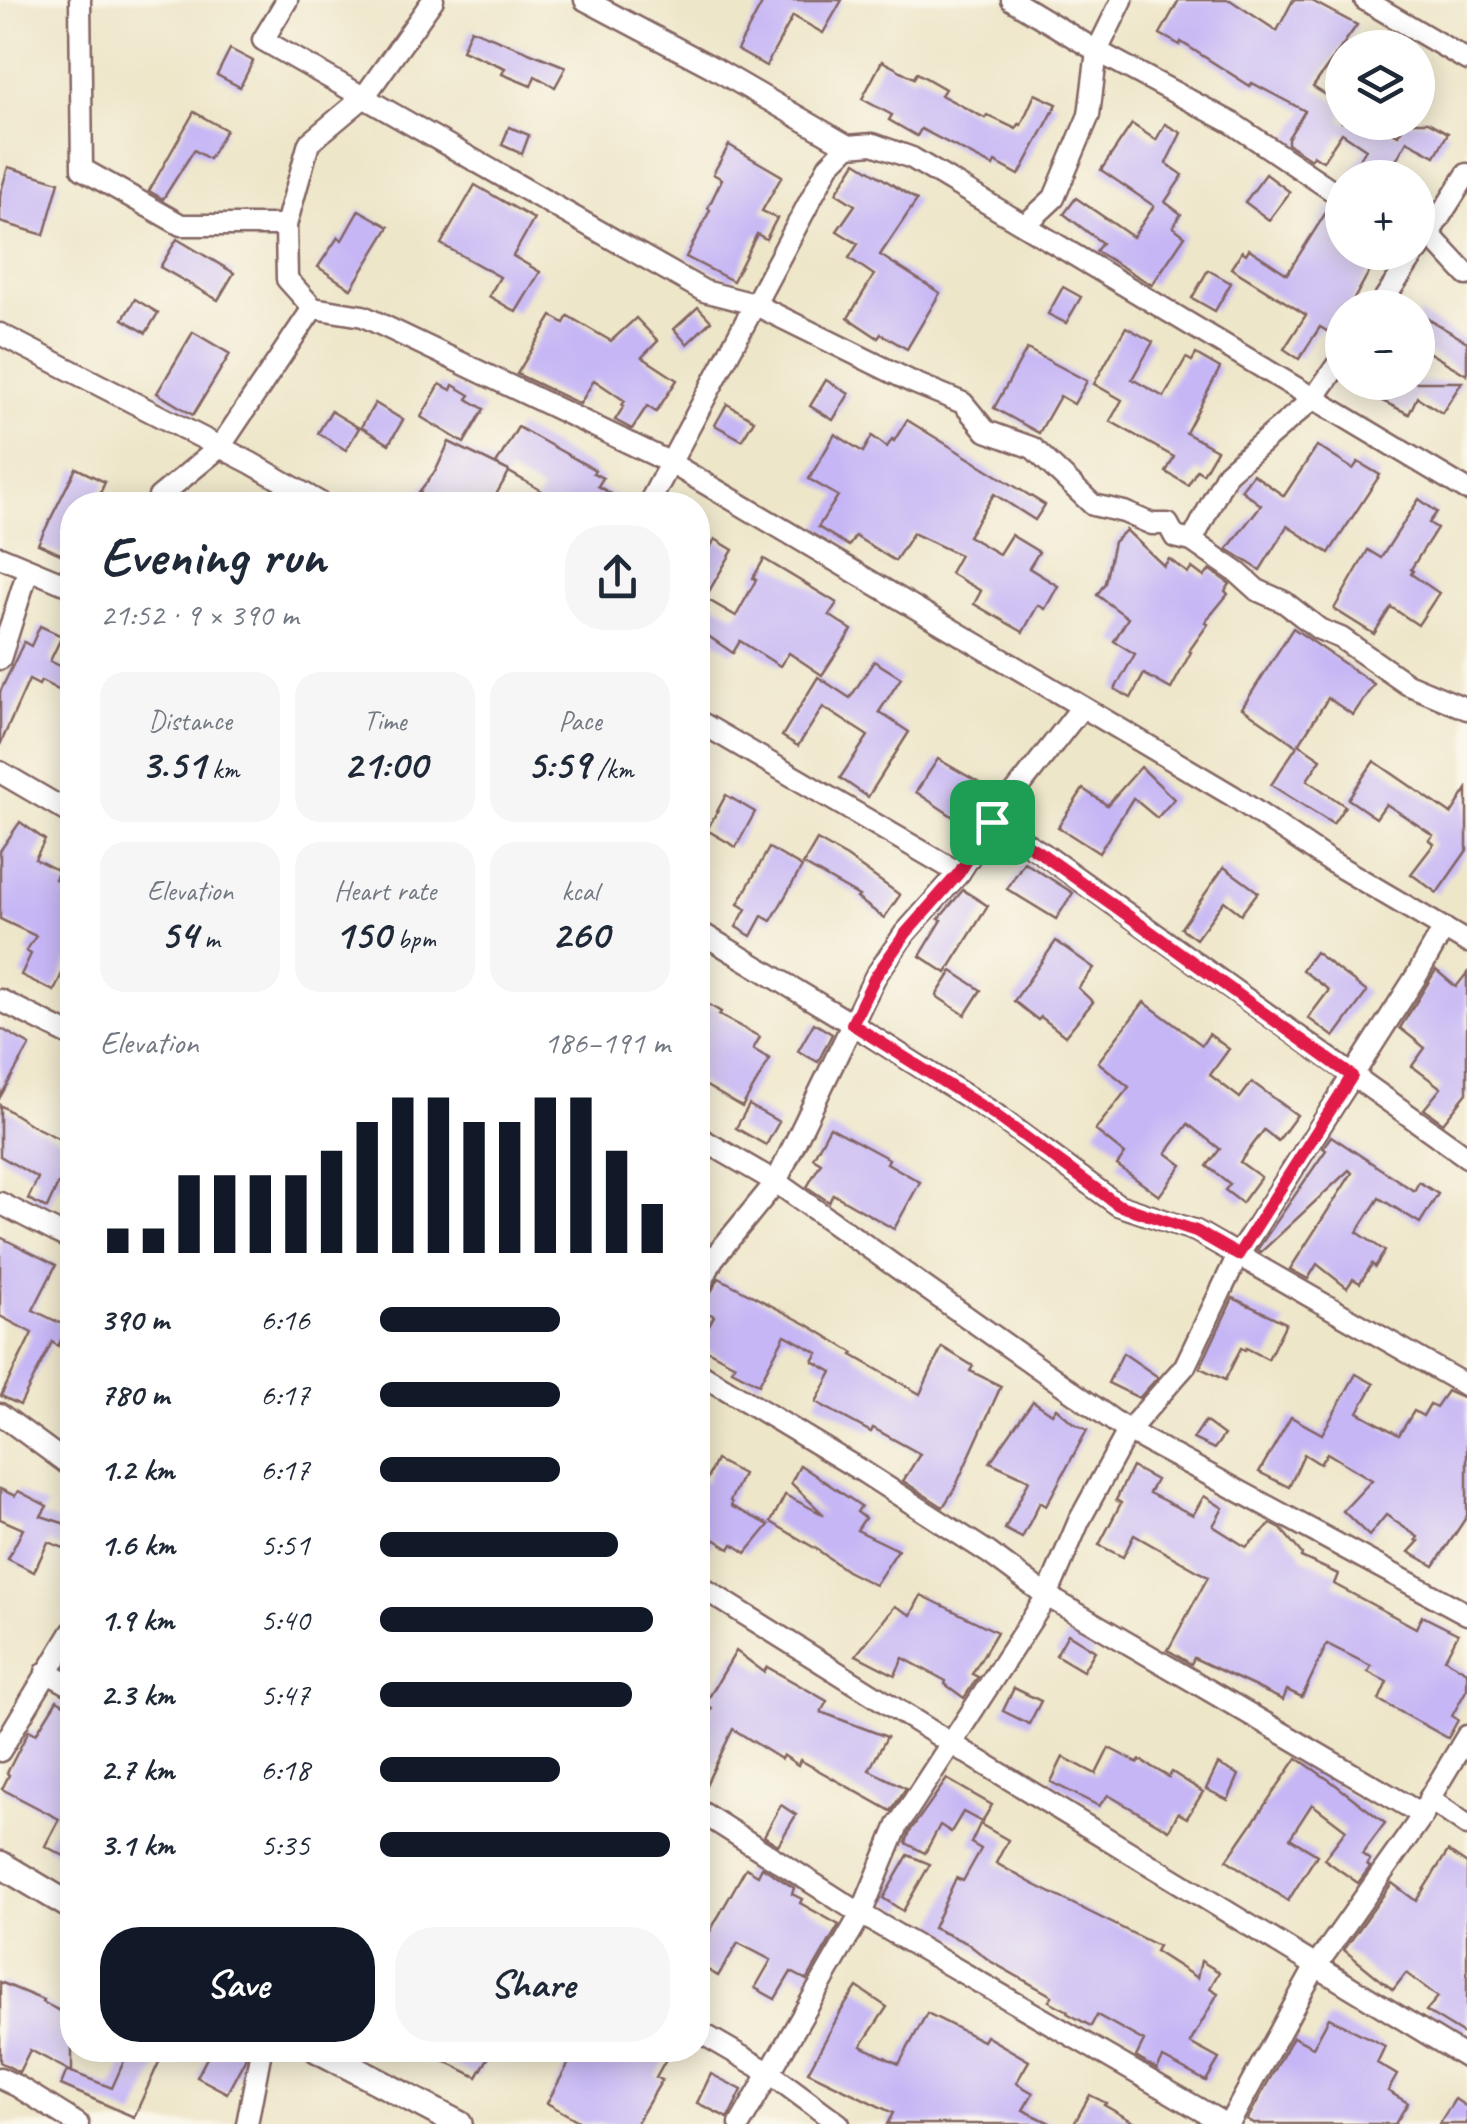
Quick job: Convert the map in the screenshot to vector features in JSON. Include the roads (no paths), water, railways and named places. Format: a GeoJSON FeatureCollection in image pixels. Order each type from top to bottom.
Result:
{"type":"FeatureCollection","features":[{"type":"Feature","properties":{"kind":"street"},"geometry":{"type":"LineString","coordinates":[[80,0],[82,169],[181,225],[286,224]]}},
{"type":"Feature","properties":{"kind":"street"},"geometry":{"type":"LineString","coordinates":[[287,0],[263,40],[704,291],[754,304],[963,403],[986,431],[1033,448],[1093,505],[1152,524],[1168,524],[1175,536],[1192,542],[1256,590],[1284,602],[1407,684],[1467,709]]}},
{"type":"Feature","properties":{"kind":"street"},"geometry":{"type":"LineString","coordinates":[[433,0],[364,97],[309,143],[286,224],[286,279],[312,308],[363,316],[669,462],[1233,796],[1328,860],[1467,942]]}},
{"type":"Feature","properties":{"kind":"street"},"geometry":{"type":"LineString","coordinates":[[586,0],[848,146],[873,144],[912,158],[1467,490]]}},
{"type":"Feature","properties":{"kind":"street"},"geometry":{"type":"LineString","coordinates":[[1012,0],[1232,123],[1325,186]]}},
{"type":"Feature","properties":{"kind":"street"},"geometry":{"type":"LineString","coordinates":[[1025,226],[1054,198],[1090,115],[1098,50],[1122,0]]}},
{"type":"Feature","properties":{"kind":"street"},"geometry":{"type":"LineString","coordinates":[[1365,0],[1467,60]]}},
{"type":"Feature","properties":{"kind":"street"},"geometry":{"type":"LineString","coordinates":[[654,492],[828,165],[848,146]]}},
{"type":"Feature","properties":{"kind":"street"},"geometry":{"type":"LineString","coordinates":[[1435,220],[1467,174]]}},
{"type":"Feature","properties":{"kind":"street"},"geometry":{"type":"LineString","coordinates":[[1435,252],[1467,274]]}},
{"type":"Feature","properties":{"kind":"street"},"geometry":{"type":"LineString","coordinates":[[164,492],[220,447],[312,308]]}},
{"type":"Feature","properties":{"kind":"street"},"geometry":{"type":"LineString","coordinates":[[0,334],[301,492]]}},
{"type":"Feature","properties":{"kind":"street"},"geometry":{"type":"LineString","coordinates":[[1192,542],[1228,474],[1314,398],[1325,382]]}},
{"type":"Feature","properties":{"kind":"street"},"geometry":{"type":"LineString","coordinates":[[0,557],[60,582]]}},
{"type":"Feature","properties":{"kind":"street"},"geometry":{"type":"LineString","coordinates":[[0,659],[28,570]]}},
{"type":"Feature","properties":{"kind":"street"},"geometry":{"type":"LineString","coordinates":[[710,1265],[776,1182],[875,977],[906,933],[959,873],[992,822],[1082,707]]}},
{"type":"Feature","properties":{"kind":"street"},"geometry":{"type":"LineString","coordinates":[[710,728],[959,873]]}},
{"type":"Feature","properties":{"kind":"street"},"geometry":{"type":"LineString","coordinates":[[0,772],[60,807]]}},
{"type":"Feature","properties":{"kind":"street"},"geometry":{"type":"LineString","coordinates":[[992,822],[1467,1158]]}},
{"type":"Feature","properties":{"kind":"street"},"geometry":{"type":"LineString","coordinates":[[740,2124],[862,1914],[898,1825],[1046,1596],[1079,1521],[1128,1431],[1184,1366],[1238,1255],[1444,928]]}},
{"type":"Feature","properties":{"kind":"street"},"geometry":{"type":"LineString","coordinates":[[710,938],[994,1114],[1118,1205],[1196,1231],[1467,1386]]}},
{"type":"Feature","properties":{"kind":"street"},"geometry":{"type":"LineString","coordinates":[[0,1000],[60,1030]]}},
{"type":"Feature","properties":{"kind":"street"},"geometry":{"type":"LineString","coordinates":[[710,1144],[776,1182],[1128,1431],[1467,1614]]}},
{"type":"Feature","properties":{"kind":"street"},"geometry":{"type":"LineString","coordinates":[[0,1203],[60,1234]]}},
{"type":"Feature","properties":{"kind":"street"},"geometry":{"type":"LineString","coordinates":[[710,1379],[880,1483],[1046,1596],[1426,1807],[1467,1825]]}},
{"type":"Feature","properties":{"kind":"street"},"geometry":{"type":"LineString","coordinates":[[0,1414],[60,1457]]}},
{"type":"Feature","properties":{"kind":"street"},"geometry":{"type":"LineString","coordinates":[[710,1593],[1467,2058]]}},
{"type":"Feature","properties":{"kind":"street"},"geometry":{"type":"LineString","coordinates":[[0,1751],[60,1650]]}},
{"type":"Feature","properties":{"kind":"street"},"geometry":{"type":"LineString","coordinates":[[46,1672],[60,1680]]}},
{"type":"Feature","properties":{"kind":"street"},"geometry":{"type":"LineString","coordinates":[[710,1818],[1200,2118],[1227,2124],[1316,1966],[1426,1807],[1467,1736]]}},
{"type":"Feature","properties":{"kind":"street"},"geometry":{"type":"LineString","coordinates":[[0,1864],[60,1901]]}},
{"type":"Feature","properties":{"kind":"street"},"geometry":{"type":"LineString","coordinates":[[710,2038],[770,2073],[839,2124]]}},
{"type":"Feature","properties":{"kind":"street"},"geometry":{"type":"LineString","coordinates":[[246,2124],[259,2062]]}},
{"type":"Feature","properties":{"kind":"street"},"geometry":{"type":"LineString","coordinates":[[341,2062],[459,2124]]}},
{"type":"Feature","properties":{"kind":"street"},"geometry":{"type":"LineString","coordinates":[[0,2078],[78,2124]]}}]}
